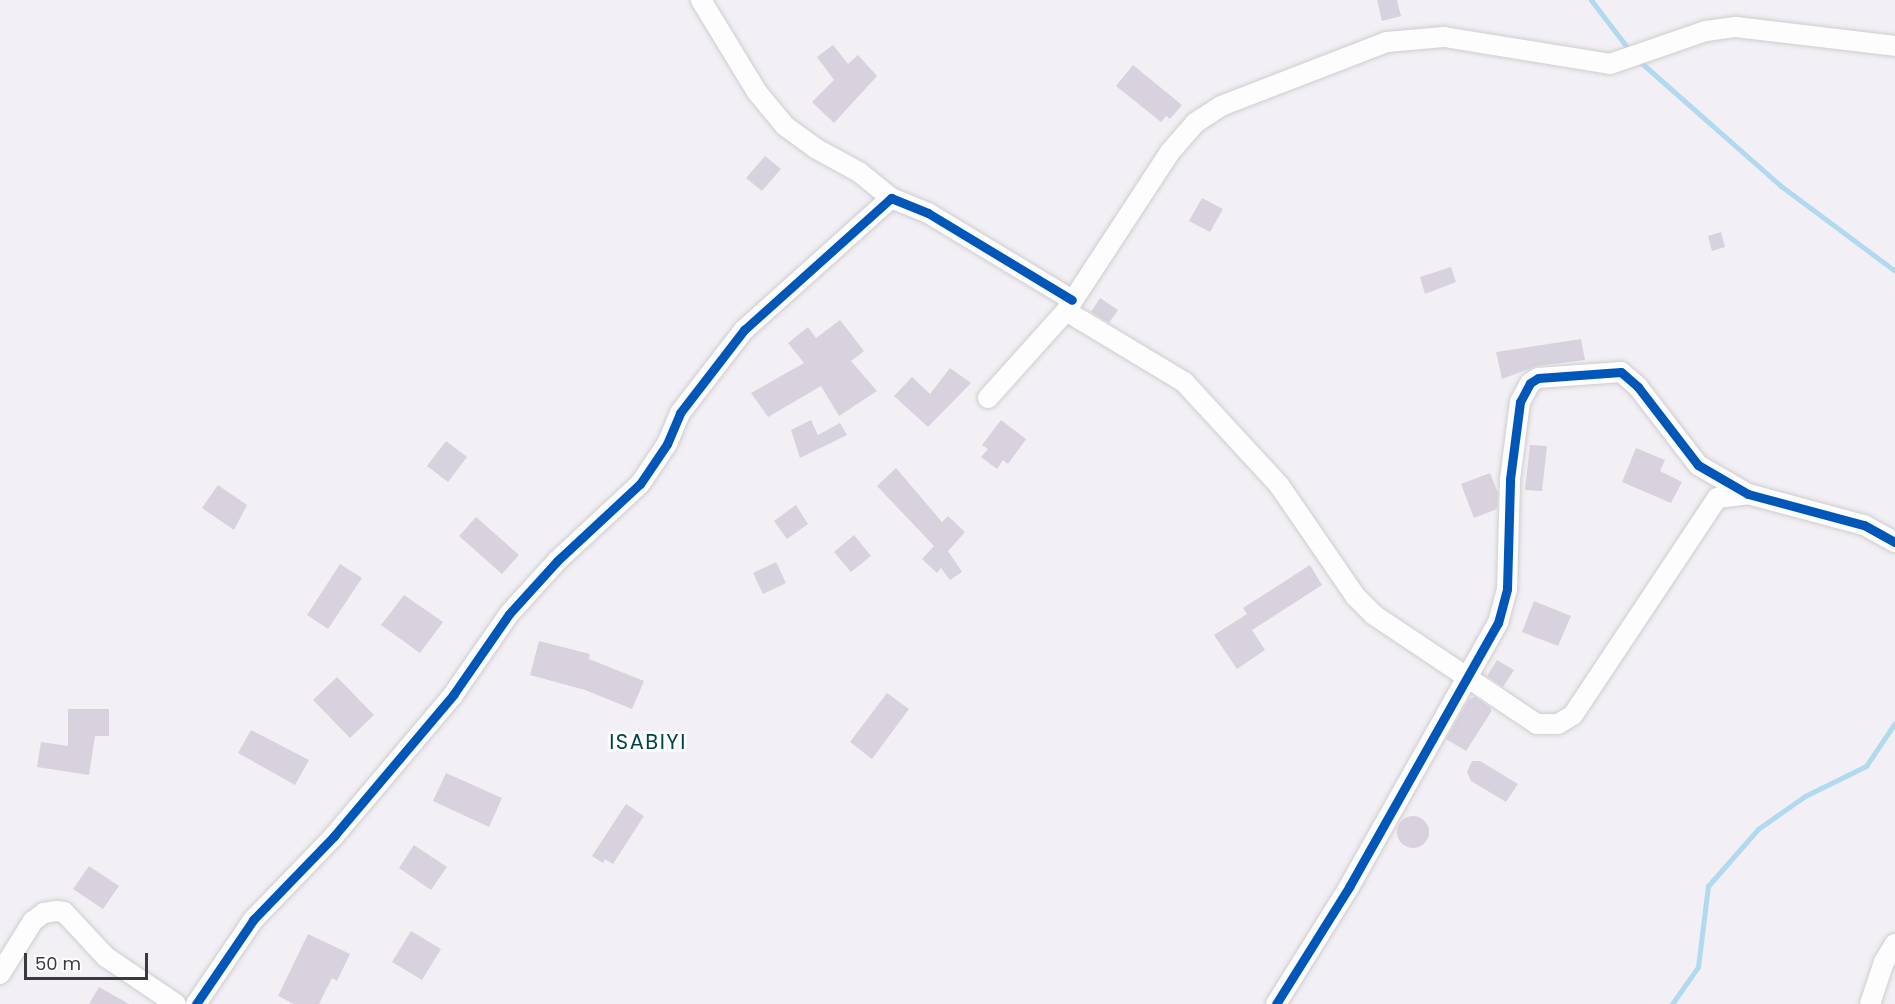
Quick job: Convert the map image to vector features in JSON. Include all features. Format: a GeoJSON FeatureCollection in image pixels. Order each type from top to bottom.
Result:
{"type":"FeatureCollection","features":[{"type":"Feature","properties":{"kind":"street"},"geometry":{"type":"LineString","coordinates":[[701,0],[757,92],[785,126],[815,148],[859,172],[891,198],[928,213],[1184,381],[1266,469],[1356,597],[1374,615],[1537,724],[1558,724],[1574,715],[1657,583],[1717,498],[1748,494]]}},
{"type":"Feature","properties":{"kind":"street"},"geometry":{"type":"LineString","coordinates":[[988,398],[1069,306],[1170,152],[1195,123],[1221,106],[1387,42],[1444,36],[1610,64],[1706,31],[1736,27],[1895,46]]}},
{"type":"Feature","properties":{"kind":"street"},"geometry":{"type":"LineString","coordinates":[[196,1004],[253,921],[334,836],[453,695],[509,614],[557,561],[640,484],[654,466],[681,413],[744,330],[891,198]]}},
{"type":"Feature","properties":{"kind":"street"},"geometry":{"type":"LineString","coordinates":[[1276,1004],[1349,887],[1466,678],[1504,604],[1510,479],[1520,402],[1530,383],[1538,378],[1621,372],[1638,387],[1698,465],[1748,494],[1864,525],[1895,542]]}},
{"type":"Feature","properties":{"kind":"street"},"geometry":{"type":"LineString","coordinates":[[0,974],[33,921],[44,913],[64,912],[106,957],[176,1004]]}},
{"type":"Feature","properties":{"kind":"street"},"geometry":{"type":"LineString","coordinates":[[1870,1004],[1884,962],[1895,944]]}},
{"type":"Feature","properties":{"kind":"building"},"geometry":{"type":"Polygon","coordinates":[[[1377,0],[1397,0],[1401,16],[1382,21],[1377,0]]]}},
{"type":"Feature","properties":{"kind":"building"},"geometry":{"type":"Polygon","coordinates":[[[833,45],[848,64],[858,55],[877,76],[834,123],[812,102],[834,80],[817,57],[833,45]]]}},
{"type":"Feature","properties":{"kind":"building"},"geometry":{"type":"Polygon","coordinates":[[[1133,65],[1182,105],[1170,119],[1166,116],[1161,122],[1116,86],[1133,65]]]}},
{"type":"Feature","properties":{"kind":"building"},"geometry":{"type":"Polygon","coordinates":[[[765,156],[781,169],[762,191],[746,178],[765,156]]]}},
{"type":"Feature","properties":{"kind":"building"},"geometry":{"type":"Polygon","coordinates":[[[1202,198],[1223,209],[1210,232],[1189,221],[1202,198]]]}},
{"type":"Feature","properties":{"kind":"building"},"geometry":{"type":"Polygon","coordinates":[[[1721,232],[1725,247],[1712,251],[1708,236],[1721,232]]]}},
{"type":"Feature","properties":{"kind":"building"},"geometry":{"type":"Polygon","coordinates":[[[1451,267],[1456,282],[1425,294],[1420,277],[1451,267]]]}},
{"type":"Feature","properties":{"kind":"building"},"geometry":{"type":"Polygon","coordinates":[[[1100,298],[1118,310],[1109,323],[1091,312],[1100,298]]]}},
{"type":"Feature","properties":{"kind":"building"},"geometry":{"type":"Polygon","coordinates":[[[840,320],[864,351],[851,361],[877,391],[839,416],[821,386],[768,417],[751,393],[804,363],[788,343],[808,327],[816,338],[840,320]]]}},
{"type":"Feature","properties":{"kind":"building"},"geometry":{"type":"Polygon","coordinates":[[[1581,339],[1585,360],[1537,366],[1502,379],[1496,352],[1581,339]]]}},
{"type":"Feature","properties":{"kind":"building"},"geometry":{"type":"Polygon","coordinates":[[[950,368],[971,383],[928,427],[894,396],[912,377],[930,394],[950,368]]]}},
{"type":"Feature","properties":{"kind":"building"},"geometry":{"type":"Polygon","coordinates":[[[811,420],[818,435],[840,423],[847,435],[800,458],[791,430],[811,420]]]}},
{"type":"Feature","properties":{"kind":"building"},"geometry":{"type":"Polygon","coordinates":[[[1001,420],[1026,439],[1008,464],[1003,460],[997,469],[981,457],[988,449],[982,445],[1001,420]]]}},
{"type":"Feature","properties":{"kind":"building"},"geometry":{"type":"Polygon","coordinates":[[[446,441],[467,457],[448,482],[427,466],[446,441]]]}},
{"type":"Feature","properties":{"kind":"building"},"geometry":{"type":"Polygon","coordinates":[[[1530,445],[1547,446],[1542,491],[1525,490],[1530,445]]]}},
{"type":"Feature","properties":{"kind":"building"},"geometry":{"type":"Polygon","coordinates":[[[1636,448],[1665,460],[1660,471],[1682,482],[1671,503],[1622,482],[1636,448]]]}},
{"type":"Feature","properties":{"kind":"building"},"geometry":{"type":"Polygon","coordinates":[[[896,468],[942,522],[948,516],[965,532],[948,551],[962,572],[950,580],[941,568],[937,573],[922,559],[934,546],[877,486],[896,468]]]}},
{"type":"Feature","properties":{"kind":"building"},"geometry":{"type":"Polygon","coordinates":[[[1490,473],[1498,493],[1497,509],[1474,518],[1461,484],[1490,473]]]}},
{"type":"Feature","properties":{"kind":"building"},"geometry":{"type":"Polygon","coordinates":[[[218,485],[247,505],[234,530],[202,508],[218,485]]]}},
{"type":"Feature","properties":{"kind":"building"},"geometry":{"type":"Polygon","coordinates":[[[796,505],[808,524],[787,539],[774,521],[796,505]]]}},
{"type":"Feature","properties":{"kind":"building"},"geometry":{"type":"Polygon","coordinates":[[[476,517],[519,555],[502,574],[459,536],[476,517]]]}},
{"type":"Feature","properties":{"kind":"building"},"geometry":{"type":"Polygon","coordinates":[[[854,535],[871,556],[851,572],[834,552],[854,535]]]}},
{"type":"Feature","properties":{"kind":"building"},"geometry":{"type":"Polygon","coordinates":[[[776,562],[786,583],[763,594],[753,573],[776,562]]]}},
{"type":"Feature","properties":{"kind":"building"},"geometry":{"type":"Polygon","coordinates":[[[340,564],[362,578],[328,629],[307,615],[340,564]]]}},
{"type":"Feature","properties":{"kind":"building"},"geometry":{"type":"Polygon","coordinates":[[[1310,565],[1322,585],[1252,630],[1265,650],[1237,669],[1214,635],[1247,614],[1243,608],[1310,565]]]}},
{"type":"Feature","properties":{"kind":"building"},"geometry":{"type":"Polygon","coordinates":[[[404,595],[443,622],[420,653],[381,625],[404,595]]]}},
{"type":"Feature","properties":{"kind":"building"},"geometry":{"type":"Polygon","coordinates":[[[1534,601],[1571,616],[1558,646],[1522,632],[1534,601]]]}},
{"type":"Feature","properties":{"kind":"building"},"geometry":{"type":"Polygon","coordinates":[[[539,641],[590,654],[589,659],[644,681],[632,709],[585,690],[530,675],[539,641]]]}},
{"type":"Feature","properties":{"kind":"building"},"geometry":{"type":"Polygon","coordinates":[[[1497,660],[1514,670],[1503,687],[1487,676],[1497,660]]]}},
{"type":"Feature","properties":{"kind":"building"},"geometry":{"type":"Polygon","coordinates":[[[337,677],[374,715],[350,738],[313,700],[337,677]]]}},
{"type":"Feature","properties":{"kind":"building"},"geometry":{"type":"Polygon","coordinates":[[[887,693],[909,709],[872,759],[850,742],[887,693]]]}},
{"type":"Feature","properties":{"kind":"building"},"geometry":{"type":"Polygon","coordinates":[[[1475,697],[1491,708],[1491,712],[1466,751],[1446,739],[1469,699],[1475,697]]]}},
{"type":"Feature","properties":{"kind":"building"},"geometry":{"type":"Polygon","coordinates":[[[68,709],[109,709],[109,736],[95,736],[89,775],[37,767],[41,742],[68,746],[68,709]]]}},
{"type":"Feature","properties":{"kind":"building"},"geometry":{"type":"Polygon","coordinates":[[[251,730],[309,760],[295,785],[238,753],[251,730]]]}},
{"type":"Feature","properties":{"kind":"building"},"geometry":{"type":"Polygon","coordinates":[[[1472,761],[1480,761],[1518,784],[1506,802],[1471,781],[1467,772],[1472,761]]]}},
{"type":"Feature","properties":{"kind":"building"},"geometry":{"type":"Polygon","coordinates":[[[446,773],[502,798],[489,827],[433,801],[446,773]]]}},
{"type":"Feature","properties":{"kind":"building"},"geometry":{"type":"Polygon","coordinates":[[[626,804],[644,816],[613,864],[605,859],[603,863],[592,856],[626,804]]]}},
{"type":"Feature","properties":{"kind":"building"},"geometry":{"type":"Polygon","coordinates":[[[1413,816],[1425,820],[1429,832],[1425,844],[1413,848],[1401,844],[1397,832],[1401,820],[1413,816]]]}},
{"type":"Feature","properties":{"kind":"building"},"geometry":{"type":"Polygon","coordinates":[[[414,845],[447,867],[431,890],[399,868],[414,845]]]}},
{"type":"Feature","properties":{"kind":"building"},"geometry":{"type":"Polygon","coordinates":[[[89,866],[119,886],[103,909],[73,889],[89,866]]]}},
{"type":"Feature","properties":{"kind":"building"},"geometry":{"type":"Polygon","coordinates":[[[411,931],[441,949],[422,980],[392,962],[411,931]]]}},
{"type":"Feature","properties":{"kind":"building"},"geometry":{"type":"Polygon","coordinates":[[[308,934],[350,954],[337,981],[332,978],[319,1004],[294,1004],[278,996],[308,934]]]}},
{"type":"Feature","properties":{"kind":"building"},"geometry":{"type":"Polygon","coordinates":[[[99,987],[129,1004],[89,1004],[99,987]]]}},
{"type":"Feature","properties":{"kind":"waterway"},"geometry":{"type":"LineString","coordinates":[[1591,0],[1630,51]]}},
{"type":"Feature","properties":{"kind":"waterway"},"geometry":{"type":"LineString","coordinates":[[1638,60],[1781,186],[1895,271]]}},
{"type":"Feature","properties":{"kind":"waterway"},"geometry":{"type":"LineString","coordinates":[[1672,1004],[1698,967],[1708,886],[1758,829],[1805,796],[1866,766],[1895,723]]}},
{"type":"Feature","properties":{"kind":"cycle path"},"geometry":{"type":"LineString","coordinates":[[196,1004],[253,920],[334,836],[453,695],[509,614],[557,561],[640,484],[667,444],[680,413],[744,330],[891,198],[928,213],[1072,300]]}},
{"type":"Feature","properties":{"kind":"cycle path"},"geometry":{"type":"LineString","coordinates":[[1276,1004],[1349,887],[1498,623],[1507,589],[1510,479],[1520,402],[1530,383],[1538,378],[1621,372],[1638,387],[1698,465],[1748,494],[1864,525],[1895,542]]}},
{"type":"Feature","properties":{"kind":"district","name":"ISABIYI"},"geometry":{"type":"Point","coordinates":[648,742]}}]}
